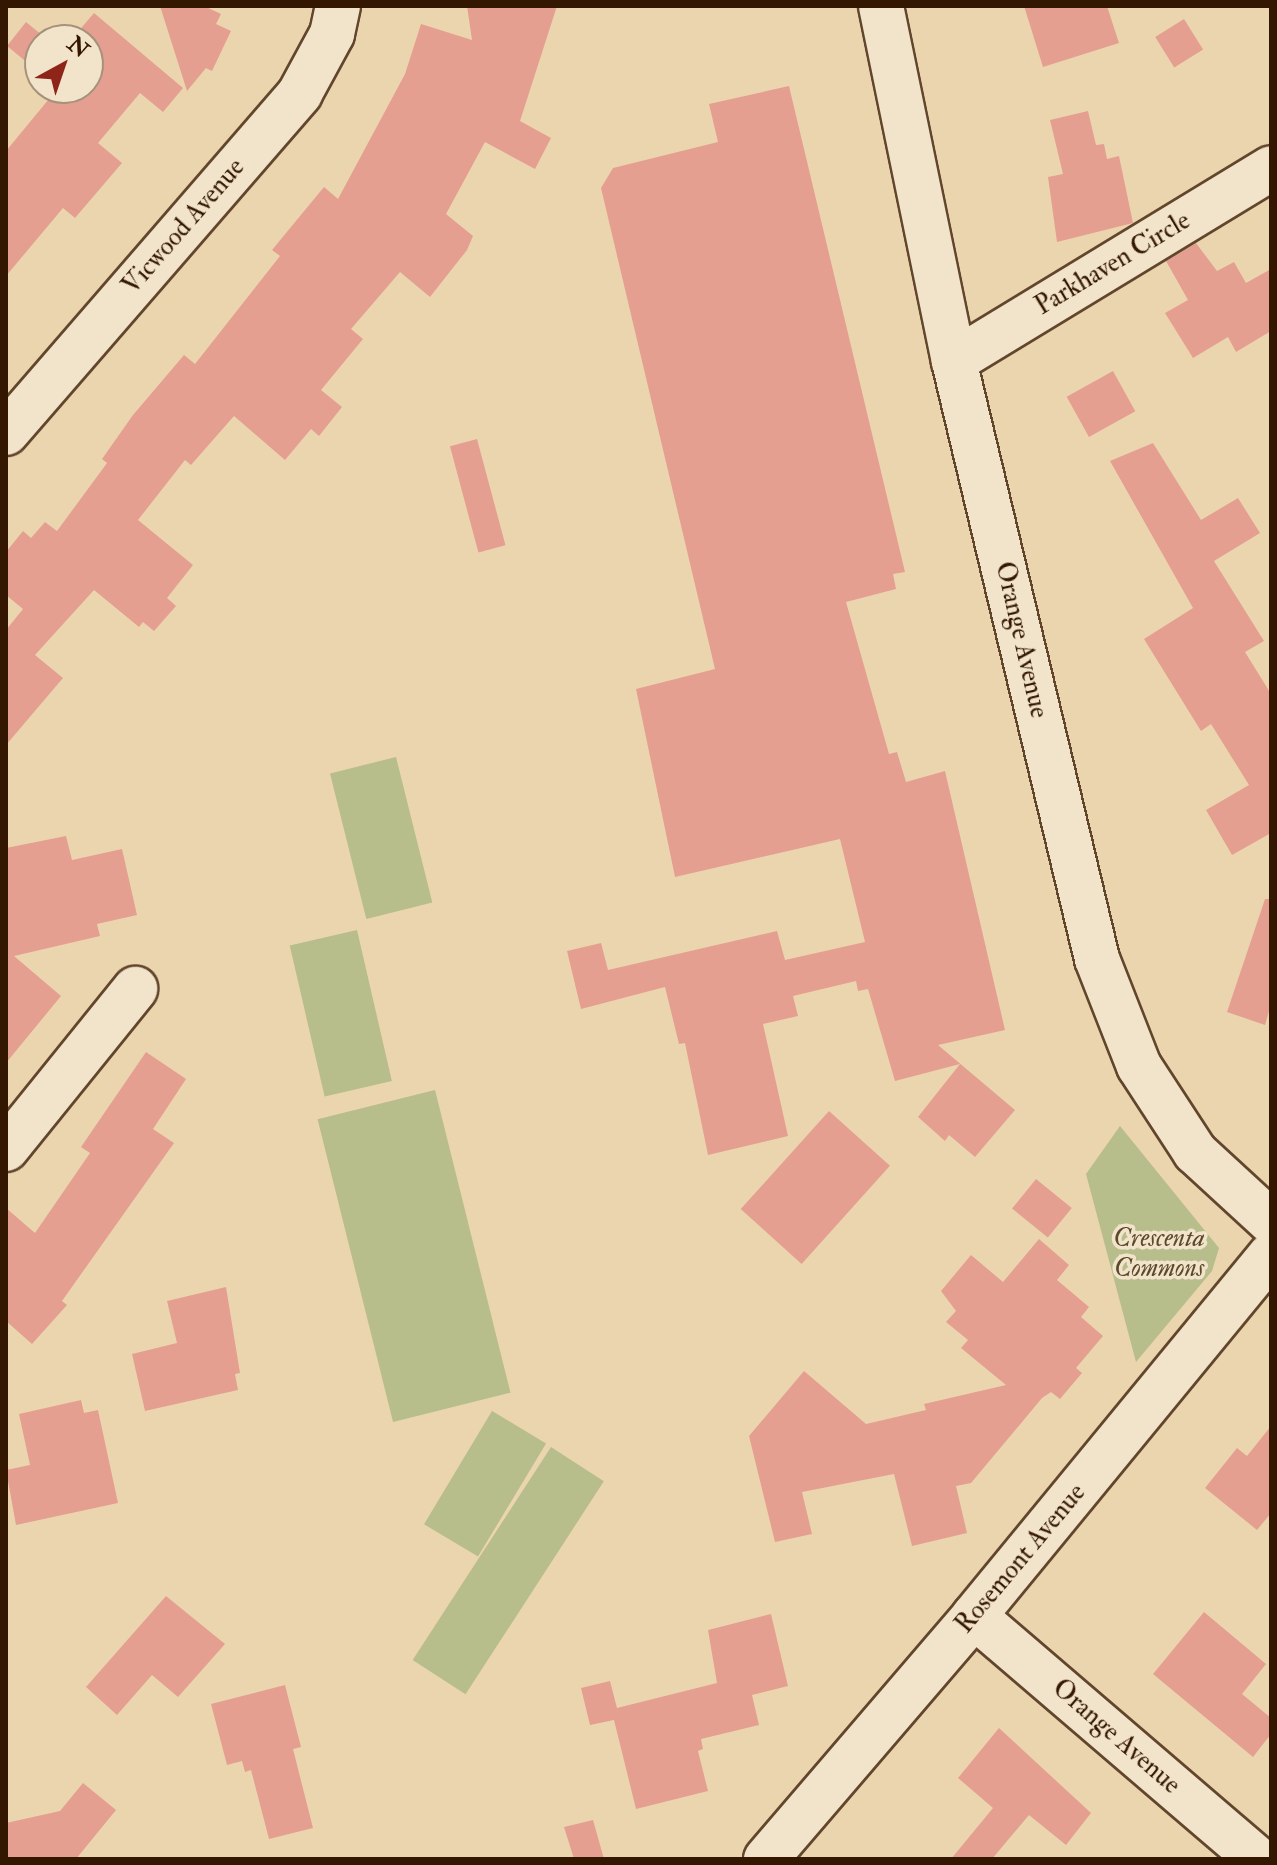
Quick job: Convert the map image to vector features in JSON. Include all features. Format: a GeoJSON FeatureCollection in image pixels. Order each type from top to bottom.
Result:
{"type":"FeatureCollection","features":[{"type":"Feature","properties":{"kind":"street","name":"Vicwood Avenue"},"geometry":{"type":"LineString","coordinates":[[6,433],[300,93],[332,34],[338,6]]}},
{"type":"Feature","properties":{"kind":"street","name":"Orange Avenue"},"geometry":{"type":"LineString","coordinates":[[881,6],[954,361],[1097,959],[1139,1066],[1195,1152],[1271,1222]]}},
{"type":"Feature","properties":{"kind":"street","name":"Parkhaven Circle"},"geometry":{"type":"LineString","coordinates":[[954,361],[1271,168]]}},
{"type":"Feature","properties":{"kind":"street"},"geometry":{"type":"LineString","coordinates":[[6,1149],[135,989]]}},
{"type":"Feature","properties":{"kind":"street","name":"Rosemont Avenue"},"geometry":{"type":"LineString","coordinates":[[766,1859],[974,1616],[1271,1255]]}},
{"type":"Feature","properties":{"kind":"street","name":"Orange Avenue"},"geometry":{"type":"LineString","coordinates":[[974,1616],[1258,1859]]}},
{"type":"Feature","properties":{"kind":"green space"},"geometry":{"type":"Polygon","coordinates":[[[396,757],[432,903],[366,919],[330,773],[396,757]]]}},
{"type":"Feature","properties":{"kind":"green space"},"geometry":{"type":"Polygon","coordinates":[[[357,930],[392,1081],[325,1097],[290,946],[357,930]]]}},
{"type":"Feature","properties":{"kind":"green space"},"geometry":{"type":"Polygon","coordinates":[[[435,1090],[510,1393],[393,1422],[318,1119],[435,1090]]]}},
{"type":"Feature","properties":{"kind":"green space","name":"Crescenta Commons"},"geometry":{"type":"Polygon","coordinates":[[[1120,1126],[1219,1248],[1212,1271],[1136,1362],[1086,1174],[1120,1126]]]}},
{"type":"Feature","properties":{"kind":"green space"},"geometry":{"type":"Polygon","coordinates":[[[492,1411],[546,1443],[478,1557],[424,1524],[492,1411]]]}},
{"type":"Feature","properties":{"kind":"green space"},"geometry":{"type":"Polygon","coordinates":[[[551,1447],[604,1481],[465,1694],[413,1660],[551,1447]]]}},
{"type":"Feature","properties":{"kind":"building"},"geometry":{"type":"Polygon","coordinates":[[[160,6],[204,6],[221,14],[216,24],[231,31],[212,71],[206,68],[187,91],[160,6]]]}},
{"type":"Feature","properties":{"kind":"building"},"geometry":{"type":"Polygon","coordinates":[[[467,6],[557,6],[520,121],[551,138],[535,169],[485,142],[446,214],[473,236],[467,250],[430,297],[400,272],[351,329],[363,339],[321,390],[342,407],[319,436],[311,429],[285,460],[234,416],[191,465],[185,460],[138,520],[193,565],[167,598],[176,606],[154,631],[143,622],[139,627],[94,590],[35,655],[63,678],[6,745],[6,630],[23,609],[6,595],[6,552],[23,531],[31,538],[45,522],[57,531],[107,463],[102,459],[133,415],[184,355],[195,364],[280,256],[272,250],[324,187],[338,199],[405,74],[421,24],[472,40],[467,6]]]}},
{"type":"Feature","properties":{"kind":"building"},"geometry":{"type":"Polygon","coordinates":[[[1024,6],[1107,6],[1119,43],[1043,67],[1024,6]]]}},
{"type":"Feature","properties":{"kind":"building"},"geometry":{"type":"Polygon","coordinates":[[[94,13],[183,88],[163,112],[140,93],[98,143],[122,163],[75,218],[63,208],[6,276],[6,151],[45,104],[104,104],[104,24],[85,24],[94,13]]]}},
{"type":"Feature","properties":{"kind":"building"},"geometry":{"type":"Polygon","coordinates":[[[1184,19],[1203,50],[1174,68],[1155,37],[1184,19]]]}},
{"type":"Feature","properties":{"kind":"building"},"geometry":{"type":"Polygon","coordinates":[[[24,25],[24,60],[7,46],[24,25]]]}},
{"type":"Feature","properties":{"kind":"building"},"geometry":{"type":"Polygon","coordinates":[[[789,86],[905,572],[893,574],[896,589],[846,602],[889,754],[897,752],[906,782],[945,771],[1005,1030],[938,1045],[1015,1110],[975,1157],[949,1135],[945,1141],[918,1117],[960,1064],[895,1081],[868,989],[858,991],[856,981],[793,996],[798,1016],[763,1024],[788,1136],[708,1155],[685,1043],[679,1044],[665,987],[581,1009],[567,951],[601,943],[608,970],[777,931],[785,960],[865,942],[840,839],[675,877],[636,689],[715,669],[601,188],[613,168],[718,142],[709,104],[789,86]]]}},
{"type":"Feature","properties":{"kind":"building"},"geometry":{"type":"Polygon","coordinates":[[[1088,111],[1096,145],[1104,144],[1107,159],[1119,156],[1133,223],[1057,242],[1048,177],[1063,174],[1050,120],[1088,111]]]}},
{"type":"Feature","properties":{"kind":"building"},"geometry":{"type":"Polygon","coordinates":[[[1196,243],[1217,271],[1234,262],[1246,283],[1271,269],[1271,331],[1236,352],[1228,337],[1193,358],[1165,313],[1188,300],[1166,261],[1196,243]]]}},
{"type":"Feature","properties":{"kind":"building"},"geometry":{"type":"Polygon","coordinates":[[[1113,371],[1135,411],[1089,437],[1067,397],[1113,371]]]}},
{"type":"Feature","properties":{"kind":"building"},"geometry":{"type":"Polygon","coordinates":[[[477,439],[505,545],[478,552],[450,446],[477,439]]]}},
{"type":"Feature","properties":{"kind":"building"},"geometry":{"type":"Polygon","coordinates":[[[1153,443],[1201,520],[1238,498],[1260,533],[1214,561],[1264,641],[1245,652],[1271,694],[1271,833],[1232,855],[1206,810],[1249,785],[1211,724],[1201,731],[1144,639],[1193,608],[1110,461],[1153,443]]]}},
{"type":"Feature","properties":{"kind":"building"},"geometry":{"type":"Polygon","coordinates":[[[66,836],[72,860],[122,849],[137,915],[97,924],[100,936],[14,956],[61,996],[6,1063],[6,848],[66,836]]]}},
{"type":"Feature","properties":{"kind":"building"},"geometry":{"type":"Polygon","coordinates":[[[1265,899],[1271,899],[1271,1004],[1265,1025],[1227,1012],[1265,899]]]}},
{"type":"Feature","properties":{"kind":"building"},"geometry":{"type":"Polygon","coordinates":[[[146,1052],[186,1079],[153,1129],[174,1143],[62,1301],[67,1305],[32,1344],[6,1321],[6,1208],[35,1233],[90,1153],[81,1147],[146,1052]]]}},
{"type":"Feature","properties":{"kind":"building"},"geometry":{"type":"Polygon","coordinates":[[[829,1111],[890,1166],[802,1264],[741,1209],[829,1111]]]}},
{"type":"Feature","properties":{"kind":"building"},"geometry":{"type":"Polygon","coordinates":[[[1036,1179],[1072,1208],[1048,1237],[1012,1209],[1036,1179]]]}},
{"type":"Feature","properties":{"kind":"building"},"geometry":{"type":"Polygon","coordinates":[[[1039,1239],[1069,1265],[1057,1280],[1089,1307],[1081,1317],[1103,1336],[1076,1368],[1082,1373],[1060,1399],[1051,1392],[1042,1398],[971,1483],[956,1486],[967,1533],[912,1546],[894,1474],[802,1492],[812,1534],[775,1542],[749,1436],[804,1371],[866,1424],[926,1410],[924,1404],[1006,1385],[961,1348],[968,1340],[946,1322],[956,1311],[941,1291],[971,1255],[1003,1282],[1039,1239]]]}},
{"type":"Feature","properties":{"kind":"building"},"geometry":{"type":"Polygon","coordinates":[[[226,1287],[240,1373],[235,1374],[238,1390],[145,1411],[132,1354],[177,1343],[167,1301],[226,1287]]]}},
{"type":"Feature","properties":{"kind":"building"},"geometry":{"type":"Polygon","coordinates":[[[81,1400],[84,1413],[98,1410],[118,1503],[16,1525],[6,1470],[30,1465],[19,1414],[81,1400]]]}},
{"type":"Feature","properties":{"kind":"building"},"geometry":{"type":"Polygon","coordinates":[[[1271,1426],[1271,1513],[1257,1530],[1205,1488],[1237,1448],[1247,1456],[1271,1426]]]}},
{"type":"Feature","properties":{"kind":"building"},"geometry":{"type":"Polygon","coordinates":[[[166,1596],[225,1644],[178,1697],[152,1675],[117,1715],[86,1687],[166,1596]]]}},
{"type":"Feature","properties":{"kind":"building"},"geometry":{"type":"Polygon","coordinates":[[[1204,1612],[1266,1664],[1242,1694],[1271,1718],[1271,1734],[1253,1757],[1153,1674],[1204,1612]]]}},
{"type":"Feature","properties":{"kind":"building"},"geometry":{"type":"Polygon","coordinates":[[[771,1614],[788,1686],[752,1695],[759,1725],[701,1739],[703,1749],[698,1751],[708,1791],[636,1809],[614,1720],[590,1725],[581,1688],[610,1681],[617,1708],[717,1683],[708,1630],[771,1614]]]}},
{"type":"Feature","properties":{"kind":"building"},"geometry":{"type":"Polygon","coordinates":[[[285,1685],[301,1747],[293,1749],[313,1828],[269,1839],[251,1770],[245,1772],[242,1761],[227,1765],[211,1704],[285,1685]]]}},
{"type":"Feature","properties":{"kind":"building"},"geometry":{"type":"Polygon","coordinates":[[[999,1728],[1091,1813],[1066,1845],[1029,1815],[992,1859],[951,1859],[993,1808],[958,1778],[999,1728]]]}},
{"type":"Feature","properties":{"kind":"building"},"geometry":{"type":"Polygon","coordinates":[[[83,1783],[116,1810],[76,1859],[6,1859],[6,1823],[60,1811],[83,1783]]]}},
{"type":"Feature","properties":{"kind":"building"},"geometry":{"type":"Polygon","coordinates":[[[593,1820],[604,1859],[574,1859],[564,1827],[593,1820]]]}}]}
